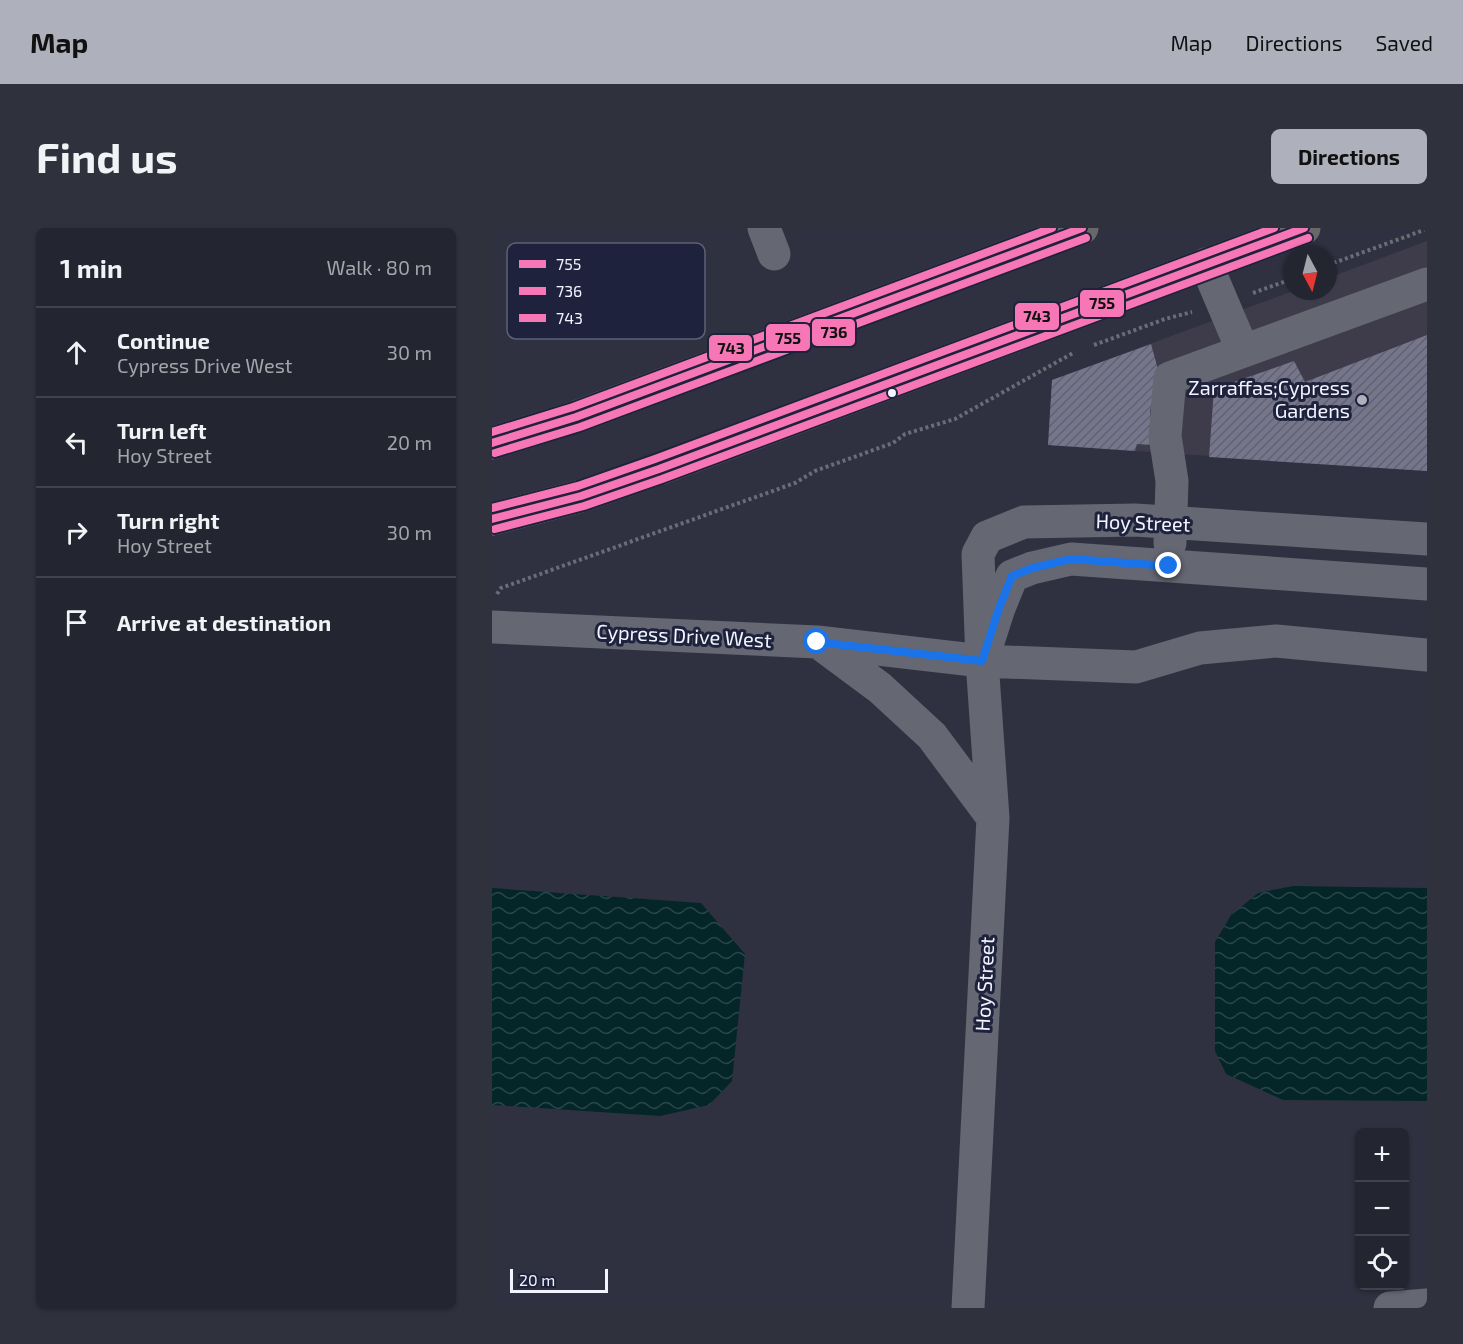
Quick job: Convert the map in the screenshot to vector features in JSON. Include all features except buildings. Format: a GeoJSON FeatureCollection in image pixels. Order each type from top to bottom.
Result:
{"type":"FeatureCollection","features":[{"type":"Feature","properties":{"kind":"main road"},"geometry":{"type":"LineString","coordinates":[[492,443],[576,417],[1082,228]]}},
{"type":"Feature","properties":{"kind":"main road"},"geometry":{"type":"LineString","coordinates":[[492,519],[581,496],[659,469],[1304,228]]}},
{"type":"Feature","properties":{"kind":"street"},"geometry":{"type":"LineString","coordinates":[[1206,264],[1243,351]]}},
{"type":"Feature","properties":{"kind":"street"},"geometry":{"type":"LineString","coordinates":[[1169,566],[1172,481],[1165,436],[1170,378],[1427,284]]}},
{"type":"Feature","properties":{"kind":"street","name":"Hoy Street"},"geometry":{"type":"LineString","coordinates":[[968,1308],[993,818],[982,661],[978,554],[987,537],[1024,522],[1135,520],[1427,539]]}},
{"type":"Feature","properties":{"kind":"street","name":"Hoy Street"},"geometry":{"type":"LineString","coordinates":[[982,661],[1012,576],[1032,568],[1071,559],[1427,584]]}},
{"type":"Feature","properties":{"kind":"street","name":"Cypress Drive West"},"geometry":{"type":"LineString","coordinates":[[492,627],[817,642],[982,661],[1136,667],[1200,648],[1276,641],[1427,655]]}},
{"type":"Feature","properties":{"kind":"street"},"geometry":{"type":"LineString","coordinates":[[817,642],[880,688],[932,736],[993,818]]}},
{"type":"Feature","properties":{"kind":"street"},"geometry":{"type":"LineString","coordinates":[[1390,1308],[1427,1305]]}},
{"type":"Feature","properties":{"kind":"path"},"geometry":{"type":"LineString","coordinates":[[1337,262],[1427,229]]}},
{"type":"Feature","properties":{"kind":"path"},"geometry":{"type":"LineString","coordinates":[[1091,346],[1165,319],[1222,304],[1283,282]]}},
{"type":"Feature","properties":{"kind":"path"},"geometry":{"type":"LineString","coordinates":[[492,603],[501,588],[795,483],[815,471],[893,442],[905,434],[955,419],[1081,350]]}},
{"type":"Feature","properties":{"kind":"shaded area"},"geometry":{"type":"Polygon","coordinates":[[[1427,241],[1427,471],[1048,445],[1052,380],[1283,295],[1283,300],[1337,300],[1337,275],[1427,241]]]}},
{"type":"Feature","properties":{"kind":"water"},"geometry":{"type":"Polygon","coordinates":[[[1293,886],[1427,888],[1427,1101],[1283,1100],[1226,1074],[1215,1051],[1215,942],[1231,915],[1258,893],[1293,886]]]}},
{"type":"Feature","properties":{"kind":"water"},"geometry":{"type":"Polygon","coordinates":[[[492,888],[701,903],[745,954],[732,1081],[709,1105],[660,1116],[492,1105],[492,888]]]}},
{"type":"Feature","properties":{"kind":"transit line","name":"743"},"geometry":{"type":"LineString","coordinates":[[492,432],[573,407],[1052,228]]}},
{"type":"Feature","properties":{"kind":"transit line","name":"755"},"geometry":{"type":"LineString","coordinates":[[492,443],[576,417],[1082,228]]}},
{"type":"Feature","properties":{"kind":"transit line","name":"743"},"geometry":{"type":"LineString","coordinates":[[492,508],[578,486],[655,459],[1274,228]]}},
{"type":"Feature","properties":{"kind":"transit line","name":"755"},"geometry":{"type":"LineString","coordinates":[[492,519],[581,496],[659,469],[1304,228]]}},
{"type":"Feature","properties":{"kind":"transit line","name":"736"},"geometry":{"type":"LineString","coordinates":[[495,453],[580,427],[1086,238]]}},
{"type":"Feature","properties":{"kind":"transit line","name":"736"},"geometry":{"type":"LineString","coordinates":[[495,529],[584,506],[662,479],[1308,238]]}},
{"type":"Feature","properties":{"kind":"place","name":"Zarraffas;Cypress Gardens"},"geometry":{"type":"Point","coordinates":[1362,400]}},
{"type":"Feature","properties":{"kind":"route"},"geometry":{"type":"LineString","coordinates":[[817,642],[982,661],[1012,576],[1032,568],[1071,559],[1169,566]]}}]}
